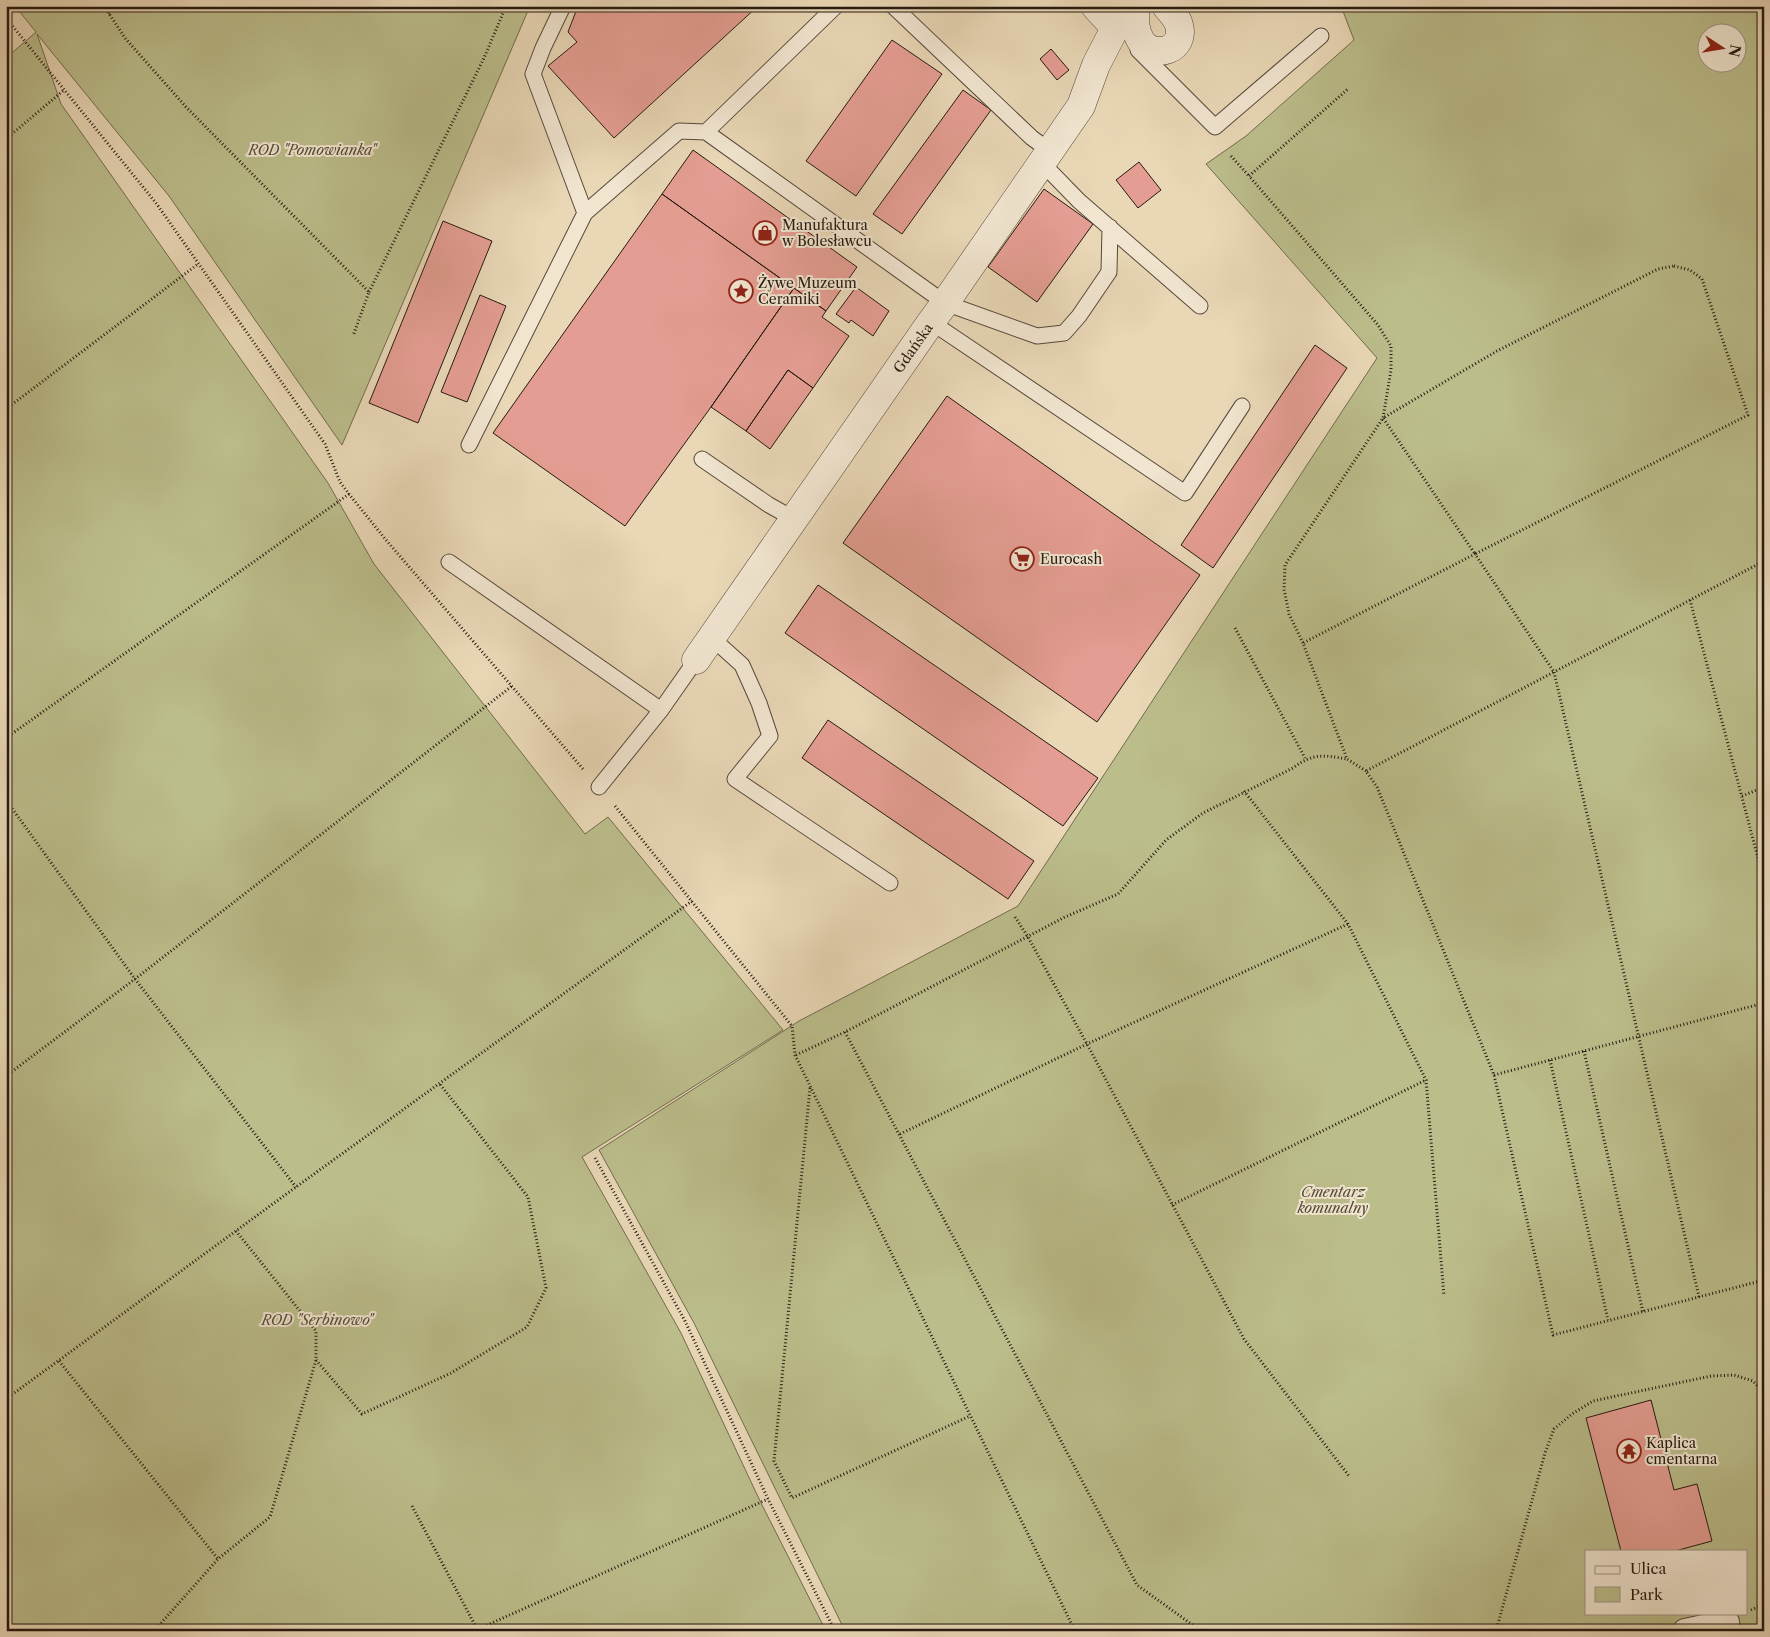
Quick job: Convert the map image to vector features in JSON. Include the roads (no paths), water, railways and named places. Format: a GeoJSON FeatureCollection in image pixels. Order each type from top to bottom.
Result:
{"type":"FeatureCollection","features":[{"type":"Feature","properties":{"kind":"street"},"geometry":{"type":"LineString","coordinates":[[1094,6],[1115,28]]}},
{"type":"Feature","properties":{"kind":"street"},"geometry":{"type":"LineString","coordinates":[[1136,7],[1134,25],[1141,42],[1148,47],[1160,51],[1170,49],[1180,39],[1178,22],[1166,6]]}},
{"type":"Feature","properties":{"kind":"street","name":"Gdańska"},"geometry":{"type":"LineString","coordinates":[[696,660],[1081,106],[1096,66],[1115,28],[1136,7]]}},
{"type":"Feature","properties":{"kind":"street"},"geometry":{"type":"LineString","coordinates":[[1685,1631],[1727,1622],[1728,1631]]}},
{"type":"Feature","properties":{"kind":"lane"},"geometry":{"type":"LineString","coordinates":[[563,6],[533,74],[585,213]]}},
{"type":"Feature","properties":{"kind":"lane"},"geometry":{"type":"LineString","coordinates":[[706,132],[836,6]]}},
{"type":"Feature","properties":{"kind":"lane"},"geometry":{"type":"LineString","coordinates":[[893,6],[1032,138],[1079,201],[1200,306]]}},
{"type":"Feature","properties":{"kind":"lane"},"geometry":{"type":"LineString","coordinates":[[1115,28],[1215,127],[1321,36]]}},
{"type":"Feature","properties":{"kind":"lane"},"geometry":{"type":"LineString","coordinates":[[469,445],[585,213],[679,131],[706,132],[938,313],[1185,493],[1242,406]]}},
{"type":"Feature","properties":{"kind":"lane"},"geometry":{"type":"LineString","coordinates":[[938,313],[1037,336],[1064,332],[1079,316],[1108,272],[1110,227]]}},
{"type":"Feature","properties":{"kind":"lane"},"geometry":{"type":"LineString","coordinates":[[702,459],[794,520]]}},
{"type":"Feature","properties":{"kind":"lane"},"geometry":{"type":"LineString","coordinates":[[449,562],[661,710]]}},
{"type":"Feature","properties":{"kind":"lane"},"geometry":{"type":"LineString","coordinates":[[712,638],[742,665],[760,703],[770,736],[735,779],[890,883]]}},
{"type":"Feature","properties":{"kind":"lane"},"geometry":{"type":"LineString","coordinates":[[599,787],[661,710],[696,660]]}},
{"type":"Feature","properties":{"kind":"place","name":"Manufaktura w Bolesławcu"},"geometry":{"type":"Point","coordinates":[765,233]}},
{"type":"Feature","properties":{"kind":"place","name":"Żywe Muzeum Ceramiki"},"geometry":{"type":"Point","coordinates":[741,291]}},
{"type":"Feature","properties":{"kind":"place","name":"Eurocash"},"geometry":{"type":"Point","coordinates":[1022,559]}},
{"type":"Feature","properties":{"kind":"place","name":"Kaplica cmentarna"},"geometry":{"type":"Point","coordinates":[1629,1451]}},
{"type":"Feature","properties":{"kind":"park label","name":"ROD \"Pomowianka\""},"geometry":{"type":"Point","coordinates":[312,150]}},
{"type":"Feature","properties":{"kind":"park label","name":"Cmentarz komunalny"},"geometry":{"type":"Point","coordinates":[1333,1200]}},
{"type":"Feature","properties":{"kind":"park label","name":"ROD \"Serbinowo\""},"geometry":{"type":"Point","coordinates":[317,1320]}}]}
